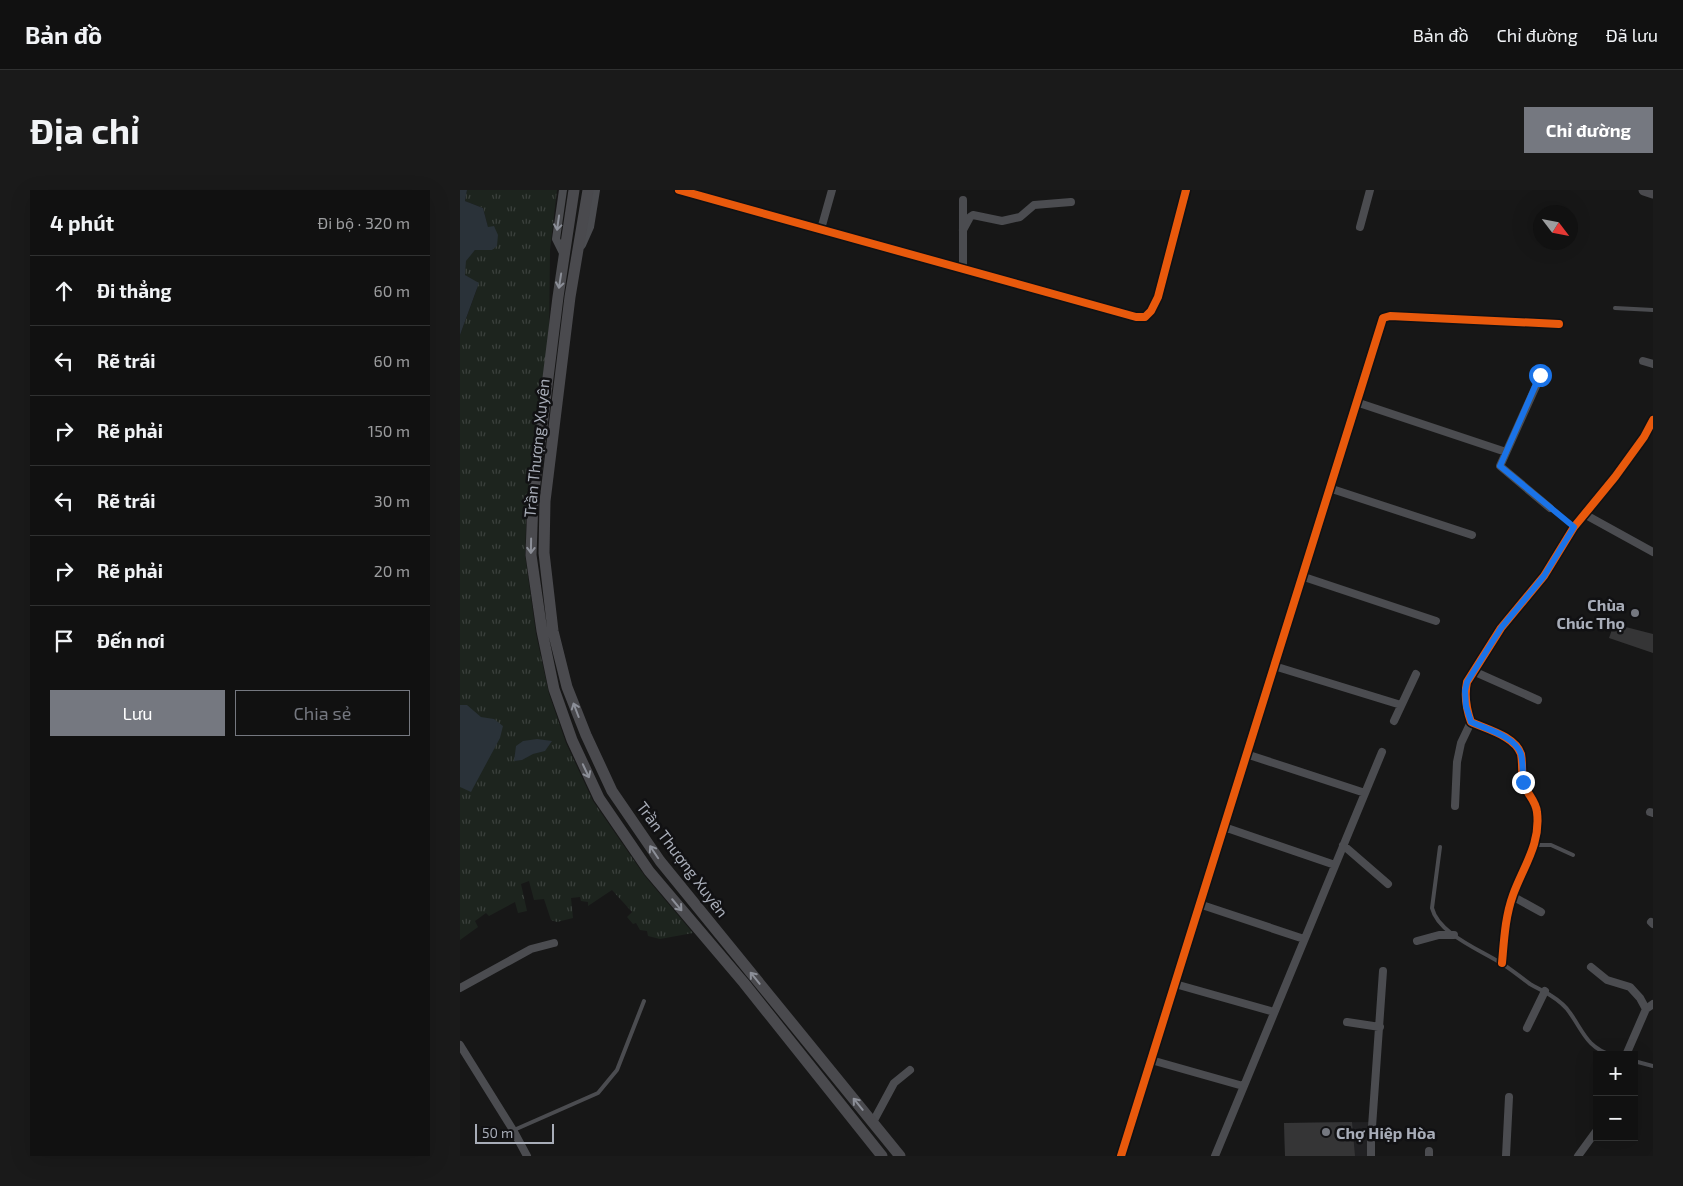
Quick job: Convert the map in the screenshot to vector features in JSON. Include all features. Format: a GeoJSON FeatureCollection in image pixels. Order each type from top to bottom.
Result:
{"type":"FeatureCollection","features":[{"type":"Feature","properties":{"kind":"main road","name":"Trần Thượng Xuyên"},"geometry":{"type":"LineString","coordinates":[[574,190],[533,500],[531,555],[542,631],[554,689],[569,731],[599,798],[649,871],[744,983],[882,1156]]}},
{"type":"Feature","properties":{"kind":"main road","name":"Trần Thượng Xuyên"},"geometry":{"type":"LineString","coordinates":[[588,190],[570,297],[545,501],[544,553],[552,621],[567,687],[586,735],[612,791],[660,861],[900,1156]]}},
{"type":"Feature","properties":{"kind":"main road"},"geometry":{"type":"LineString","coordinates":[[1644,190],[1653,193]]}},
{"type":"Feature","properties":{"kind":"street"},"geometry":{"type":"LineString","coordinates":[[563,190],[556,239],[564,255]]}},
{"type":"Feature","properties":{"kind":"street"},"geometry":{"type":"LineString","coordinates":[[578,254],[590,227],[596,190]]}},
{"type":"Feature","properties":{"kind":"street"},"geometry":{"type":"LineString","coordinates":[[679,190],[1136,317],[1145,317],[1151,311],[1158,297],[1186,190]]}},
{"type":"Feature","properties":{"kind":"street"},"geometry":{"type":"LineString","coordinates":[[821,229],[832,190]]}},
{"type":"Feature","properties":{"kind":"street"},"geometry":{"type":"LineString","coordinates":[[1360,227],[1370,190]]}},
{"type":"Feature","properties":{"kind":"street"},"geometry":{"type":"LineString","coordinates":[[963,200],[963,268]]}},
{"type":"Feature","properties":{"kind":"street"},"geometry":{"type":"LineString","coordinates":[[963,230],[973,215],[1002,221],[1020,217],[1034,205],[1071,202]]}},
{"type":"Feature","properties":{"kind":"street"},"geometry":{"type":"LineString","coordinates":[[1121,1156],[1383,318],[1390,316],[1560,324]]}},
{"type":"Feature","properties":{"kind":"street"},"geometry":{"type":"LineString","coordinates":[[1643,361],[1653,364]]}},
{"type":"Feature","properties":{"kind":"street"},"geometry":{"type":"LineString","coordinates":[[1540,375],[1500,466],[1550,508]]}},
{"type":"Feature","properties":{"kind":"street"},"geometry":{"type":"LineString","coordinates":[[1356,402],[1506,452]]}},
{"type":"Feature","properties":{"kind":"street"},"geometry":{"type":"LineString","coordinates":[[1456,806],[1457,762],[1461,743],[1471,722],[1466,706],[1465,691],[1467,682],[1506,621],[1544,576],[1574,527],[1631,456],[1644,438],[1653,420]]}},
{"type":"Feature","properties":{"kind":"street"},"geometry":{"type":"LineString","coordinates":[[1329,488],[1472,535]]}},
{"type":"Feature","properties":{"kind":"street"},"geometry":{"type":"LineString","coordinates":[[1584,514],[1653,552]]}},
{"type":"Feature","properties":{"kind":"street"},"geometry":{"type":"LineString","coordinates":[[1302,576],[1436,621]]}},
{"type":"Feature","properties":{"kind":"street"},"geometry":{"type":"LineString","coordinates":[[1274,666],[1401,705]]}},
{"type":"Feature","properties":{"kind":"street"},"geometry":{"type":"LineString","coordinates":[[1473,671],[1538,700]]}},
{"type":"Feature","properties":{"kind":"street"},"geometry":{"type":"LineString","coordinates":[[1394,721],[1416,674]]}},
{"type":"Feature","properties":{"kind":"street"},"geometry":{"type":"LineString","coordinates":[[1471,722],[1510,740],[1520,754],[1523,782],[1537,810],[1538,821],[1535,845],[1512,896],[1505,927],[1502,963]]}},
{"type":"Feature","properties":{"kind":"street"},"geometry":{"type":"LineString","coordinates":[[1215,1156],[1382,752]]}},
{"type":"Feature","properties":{"kind":"street"},"geometry":{"type":"LineString","coordinates":[[1246,754],[1365,793]]}},
{"type":"Feature","properties":{"kind":"street"},"geometry":{"type":"LineString","coordinates":[[1224,827],[1335,865]]}},
{"type":"Feature","properties":{"kind":"street"},"geometry":{"type":"LineString","coordinates":[[1343,845],[1388,884]]}},
{"type":"Feature","properties":{"kind":"street"},"geometry":{"type":"LineString","coordinates":[[1512,896],[1541,912]]}},
{"type":"Feature","properties":{"kind":"street"},"geometry":{"type":"LineString","coordinates":[[1199,904],[1304,939]]}},
{"type":"Feature","properties":{"kind":"street"},"geometry":{"type":"LineString","coordinates":[[1417,941],[1430,936],[1454,935]]}},
{"type":"Feature","properties":{"kind":"street"},"geometry":{"type":"LineString","coordinates":[[460,988],[531,949],[554,943]]}},
{"type":"Feature","properties":{"kind":"street"},"geometry":{"type":"LineString","coordinates":[[1591,967],[1607,980],[1630,988],[1640,998],[1646,1009]]}},
{"type":"Feature","properties":{"kind":"street"},"geometry":{"type":"LineString","coordinates":[[1371,1156],[1383,971]]}},
{"type":"Feature","properties":{"kind":"street"},"geometry":{"type":"LineString","coordinates":[[1175,984],[1274,1012]]}},
{"type":"Feature","properties":{"kind":"street"},"geometry":{"type":"LineString","coordinates":[[1527,1028],[1545,992]]}},
{"type":"Feature","properties":{"kind":"street"},"geometry":{"type":"LineString","coordinates":[[1628,1051],[1646,1009],[1653,1004]]}},
{"type":"Feature","properties":{"kind":"street"},"geometry":{"type":"LineString","coordinates":[[1347,1022],[1380,1027]]}},
{"type":"Feature","properties":{"kind":"street"},"geometry":{"type":"LineString","coordinates":[[460,1044],[527,1156]]}},
{"type":"Feature","properties":{"kind":"street"},"geometry":{"type":"LineString","coordinates":[[1151,1060],[1244,1086]]}},
{"type":"Feature","properties":{"kind":"street"},"geometry":{"type":"LineString","coordinates":[[873,1122],[894,1083],[910,1070]]}},
{"type":"Feature","properties":{"kind":"street"},"geometry":{"type":"LineString","coordinates":[[1506,1156],[1509,1097]]}},
{"type":"Feature","properties":{"kind":"street"},"geometry":{"type":"LineString","coordinates":[[1578,1156],[1593,1135]]}},
{"type":"Feature","properties":{"kind":"lane"},"geometry":{"type":"LineString","coordinates":[[1615,308],[1653,310]]}},
{"type":"Feature","properties":{"kind":"lane"},"geometry":{"type":"LineString","coordinates":[[1550,508],[1574,527]]}},
{"type":"Feature","properties":{"kind":"lane"},"geometry":{"type":"LineString","coordinates":[[1535,845],[1551,845],[1573,855]]}},
{"type":"Feature","properties":{"kind":"lane"},"geometry":{"type":"LineString","coordinates":[[1440,848],[1432,908],[1439,922],[1454,935],[1502,963],[1560,1002],[1570,1012],[1584,1036],[1596,1048],[1603,1051]]}},
{"type":"Feature","properties":{"kind":"lane"},"geometry":{"type":"LineString","coordinates":[[513,1130],[598,1093],[617,1070],[644,1002]]}},
{"type":"Feature","properties":{"kind":"lane"},"geometry":{"type":"LineString","coordinates":[[1638,1062],[1653,1066]]}},
{"type":"Feature","properties":{"kind":"shaded area"},"geometry":{"type":"Polygon","coordinates":[[[460,190],[467,190],[465,201],[483,208],[488,227],[494,226],[498,235],[497,246],[492,250],[475,250],[466,261],[465,275],[479,283],[460,335],[460,190]]]}},
{"type":"Feature","properties":{"kind":"shaded area"},"geometry":{"type":"Polygon","coordinates":[[[460,705],[467,705],[481,717],[494,719],[503,726],[500,738],[471,792],[460,787],[460,705]]]}},
{"type":"Feature","properties":{"kind":"shaded area"},"geometry":{"type":"Polygon","coordinates":[[[537,739],[552,741],[545,751],[533,754],[522,760],[514,761],[516,746],[523,741],[537,739]]]}},
{"type":"Feature","properties":{"kind":"shaded area","name":"Chợ Hiệp Hòa"},"geometry":{"type":"Polygon","coordinates":[[[1369,1122],[1368,1156],[1285,1156],[1284,1123],[1369,1122]]]}},
{"type":"Feature","properties":{"kind":"green space"},"geometry":{"type":"Polygon","coordinates":[[[467,190],[557,190],[550,250],[549,339],[527,498],[525,555],[536,634],[549,694],[566,743],[593,801],[644,875],[693,933],[660,939],[648,936],[647,931],[640,930],[636,923],[633,924],[627,917],[632,912],[612,890],[588,906],[588,902],[581,901],[580,897],[571,898],[573,918],[557,922],[551,920],[544,899],[534,900],[529,881],[521,884],[527,911],[518,913],[515,902],[489,916],[486,913],[475,921],[478,927],[460,940],[460,335],[477,289],[465,275],[465,261],[475,250],[482,249],[488,227],[483,208],[465,201],[467,190]]]}},
{"type":"Feature","properties":{"kind":"building"},"geometry":{"type":"Polygon","coordinates":[[[1614,624],[1653,634],[1653,653],[1609,638],[1614,624]]]}},
{"type":"Feature","properties":{"kind":"building","name":"Chợ Hiệp Hòa"},"geometry":{"type":"Polygon","coordinates":[[[1352,1122],[1355,1156],[1285,1156],[1284,1123],[1352,1122]]]}},
{"type":"Feature","properties":{"kind":"cycle path"},"geometry":{"type":"LineString","coordinates":[[679,190],[1136,317],[1145,317],[1151,311],[1158,297],[1186,190]]}},
{"type":"Feature","properties":{"kind":"cycle path"},"geometry":{"type":"LineString","coordinates":[[1121,1156],[1383,318],[1390,316],[1559,324]]}},
{"type":"Feature","properties":{"kind":"cycle path"},"geometry":{"type":"LineString","coordinates":[[1502,963],[1508,912],[1534,845],[1538,824],[1537,812],[1524,785],[1521,754],[1518,748],[1513,742],[1499,734],[1471,722],[1466,702],[1467,682],[1501,628],[1544,576],[1574,527],[1615,477],[1644,437],[1653,420]]}},
{"type":"Feature","properties":{"kind":"place","name":"Chùa Chúc Thọ"},"geometry":{"type":"Point","coordinates":[1635,613]}},
{"type":"Feature","properties":{"kind":"place","name":"Chợ Hiệp Hòa"},"geometry":{"type":"Point","coordinates":[1326,1132]}},
{"type":"Feature","properties":{"kind":"route"},"geometry":{"type":"LineString","coordinates":[[1523,782],[1520,754],[1516,746],[1510,740],[1471,722],[1466,706],[1465,691],[1473,671],[1501,628],[1544,576],[1574,527],[1500,466],[1540,375]]}}]}
